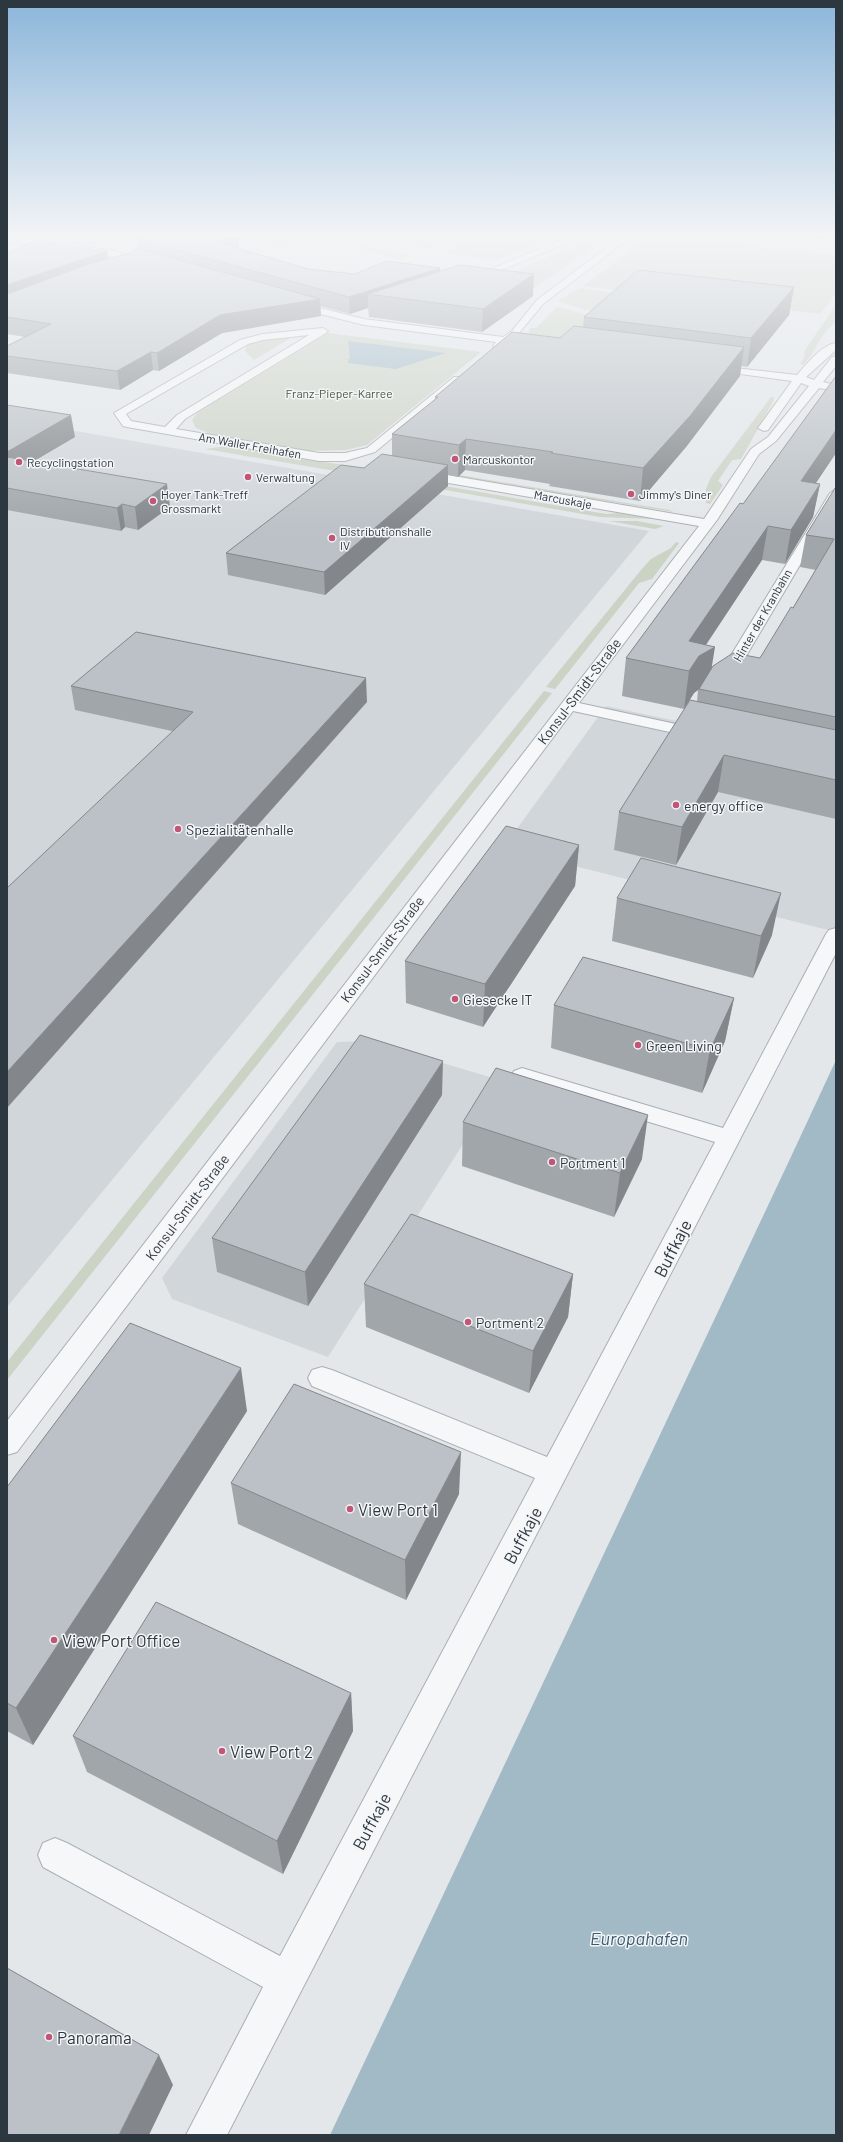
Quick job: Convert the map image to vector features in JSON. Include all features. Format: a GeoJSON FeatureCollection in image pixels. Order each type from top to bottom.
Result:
{"type":"FeatureCollection","features":[{"type":"Feature","properties":{"kind":"street"},"geometry":{"type":"LineString","coordinates":[[168,430],[127,424],[120,413],[244,342],[263,337],[303,333]]}},
{"type":"Feature","properties":{"kind":"street","name":"Am Waller Freihafen"},"geometry":{"type":"LineString","coordinates":[[168,430],[181,417],[320,333]]}},
{"type":"Feature","properties":{"kind":"street"},"geometry":{"type":"LineString","coordinates":[[388,333],[494,350],[542,349],[506,341],[449,333]]}},
{"type":"Feature","properties":{"kind":"street"},"geometry":{"type":"LineString","coordinates":[[494,350],[506,341],[513,333]]}},
{"type":"Feature","properties":{"kind":"street","name":"Konsul-Smidt-Straße"},"geometry":{"type":"LineString","coordinates":[[755,452],[757,439],[798,382],[812,366],[836,346]]}},
{"type":"Feature","properties":{"kind":"street","name":"Konsul-Smidt-Straße"},"geometry":{"type":"LineString","coordinates":[[7,1443],[707,523],[755,452],[772,439],[836,359]]}},
{"type":"Feature","properties":{"kind":"street"},"geometry":{"type":"LineString","coordinates":[[700,370],[815,384],[836,388]]}},
{"type":"Feature","properties":{"kind":"street","name":"Am Waller Freihafen"},"geometry":{"type":"LineString","coordinates":[[168,430],[319,457],[345,457],[371,450],[468,371]]}},
{"type":"Feature","properties":{"kind":"street"},"geometry":{"type":"LineString","coordinates":[[371,450],[382,459]]}},
{"type":"Feature","properties":{"kind":"street"},"geometry":{"type":"LineString","coordinates":[[319,457],[358,465]]}},
{"type":"Feature","properties":{"kind":"street","name":"Marcuskaje"},"geometry":{"type":"LineString","coordinates":[[412,473],[707,523]]}},
{"type":"Feature","properties":{"kind":"street","name":"Hinter der Kranbahn"},"geometry":{"type":"LineString","coordinates":[[714,690],[720,686],[836,493]]}},
{"type":"Feature","properties":{"kind":"street"},"geometry":{"type":"LineString","coordinates":[[568,705],[685,723],[720,738]]}},
{"type":"Feature","properties":{"kind":"street","name":"Buffkaje"},"geometry":{"type":"LineString","coordinates":[[206,2135],[555,1473],[836,934]]}},
{"type":"Feature","properties":{"kind":"street"},"geometry":{"type":"LineString","coordinates":[[522,1076],[729,1138]]}},
{"type":"Feature","properties":{"kind":"street"},"geometry":{"type":"LineString","coordinates":[[322,1378],[555,1473]]}},
{"type":"Feature","properties":{"kind":"street"},"geometry":{"type":"LineString","coordinates":[[55,1855],[287,1980]]}},
{"type":"Feature","properties":{"kind":"shaded area"},"geometry":{"type":"Polygon","coordinates":[[[7,419],[649,531],[7,1307],[7,419]]]}},
{"type":"Feature","properties":{"kind":"shaded area"},"geometry":{"type":"Polygon","coordinates":[[[606,706],[836,755],[836,932],[503,848],[606,706]]]}},
{"type":"Feature","properties":{"kind":"shaded area"},"geometry":{"type":"Polygon","coordinates":[[[369,1041],[503,1081],[328,1357],[172,1299],[162,1278],[337,1042],[369,1041]]]}},
{"type":"Feature","properties":{"kind":"green space","name":"Franz-Pieper-Karree"},"geometry":{"type":"Polygon","coordinates":[[[328,333],[481,352],[367,445],[346,450],[307,451],[213,435],[196,428],[192,420],[197,413],[328,333]]]}},
{"type":"Feature","properties":{"kind":"green space"},"geometry":{"type":"Polygon","coordinates":[[[528,333],[576,333],[569,340],[528,333]]]}},
{"type":"Feature","properties":{"kind":"green space"},"geometry":{"type":"Polygon","coordinates":[[[817,333],[825,333],[808,360],[803,365],[800,364],[804,358],[805,350],[817,333]]]}},
{"type":"Feature","properties":{"kind":"green space"},"geometry":{"type":"Polygon","coordinates":[[[294,336],[254,360],[245,351],[246,346],[263,340],[294,336]]]}},
{"type":"Feature","properties":{"kind":"green space"},"geometry":{"type":"Polygon","coordinates":[[[771,397],[774,397],[773,402],[741,459],[732,460],[718,481],[723,485],[710,504],[706,503],[706,489],[711,477],[771,397]]]}},
{"type":"Feature","properties":{"kind":"green space"},"geometry":{"type":"Polygon","coordinates":[[[228,446],[355,467],[341,472],[205,449],[228,446]]]}},
{"type":"Feature","properties":{"kind":"green space"},"geometry":{"type":"Polygon","coordinates":[[[418,468],[669,510],[674,512],[415,470],[418,468]]]}},
{"type":"Feature","properties":{"kind":"green space"},"geometry":{"type":"Polygon","coordinates":[[[359,475],[404,479],[606,514],[618,513],[655,519],[600,517],[359,475]]]}},
{"type":"Feature","properties":{"kind":"green space"},"geometry":{"type":"Polygon","coordinates":[[[609,521],[637,521],[664,526],[655,529],[609,521]]]}},
{"type":"Feature","properties":{"kind":"green space"},"geometry":{"type":"Polygon","coordinates":[[[676,542],[679,543],[652,579],[639,583],[555,689],[546,687],[641,570],[651,559],[671,548],[676,542]]]}},
{"type":"Feature","properties":{"kind":"green space"},"geometry":{"type":"Polygon","coordinates":[[[544,691],[552,693],[7,1380],[7,1362],[544,691]]]}},
{"type":"Feature","properties":{"kind":"water"},"geometry":{"type":"Polygon","coordinates":[[[348,341],[446,353],[396,369],[348,363],[348,359],[350,359],[348,341]]]}},
{"type":"Feature","properties":{"kind":"water","name":"Europahafen"},"geometry":{"type":"Polygon","coordinates":[[[836,1060],[836,2135],[330,2135],[789,1161],[836,1060]]]}},
{"type":"Feature","properties":{"kind":"building"},"geometry":{"type":"Polygon","coordinates":[[[33,333],[190,333],[157,353],[151,352],[117,371],[7,356],[7,346],[33,333]]]}},
{"type":"Feature","properties":{"kind":"building"},"geometry":{"type":"Polygon","coordinates":[[[511,333],[560,338],[566,333],[630,333],[744,347],[690,416],[643,468],[551,453],[553,452],[466,439],[459,445],[392,434],[438,397],[435,397],[511,333]]]}},
{"type":"Feature","properties":{"kind":"building"},"geometry":{"type":"Polygon","coordinates":[[[711,333],[755,333],[751,338],[711,333]]]}},
{"type":"Feature","properties":{"kind":"building"},"geometry":{"type":"Polygon","coordinates":[[[836,376],[836,430],[801,481],[820,484],[791,530],[768,526],[689,641],[715,647],[699,656],[689,671],[626,658],[740,503],[743,504],[836,376]]]}},
{"type":"Feature","properties":{"kind":"building"},"geometry":{"type":"Polygon","coordinates":[[[7,405],[71,415],[7,452],[7,405]]]}},
{"type":"Feature","properties":{"kind":"building"},"geometry":{"type":"Polygon","coordinates":[[[382,454],[448,465],[324,572],[226,553],[341,465],[364,468],[382,454]]]}},
{"type":"Feature","properties":{"kind":"building"},"geometry":{"type":"Polygon","coordinates":[[[7,457],[167,484],[135,507],[122,504],[117,508],[7,488],[7,457]]]}},
{"type":"Feature","properties":{"kind":"building"},"geometry":{"type":"Polygon","coordinates":[[[835,488],[836,717],[699,689],[713,666],[733,653],[760,658],[791,607],[793,608],[834,539],[806,535],[835,488]]]}},
{"type":"Feature","properties":{"kind":"building","name":"Spezialitätenhalle"},"geometry":{"type":"Polygon","coordinates":[[[136,632],[366,678],[7,1072],[7,888],[193,712],[71,686],[136,632]]]}},
{"type":"Feature","properties":{"kind":"building"},"geometry":{"type":"Polygon","coordinates":[[[690,700],[836,730],[836,780],[724,755],[682,827],[619,812],[690,700]]]}},
{"type":"Feature","properties":{"kind":"building"},"geometry":{"type":"Polygon","coordinates":[[[506,826],[579,845],[485,984],[405,961],[506,826]]]}},
{"type":"Feature","properties":{"kind":"building"},"geometry":{"type":"Polygon","coordinates":[[[641,858],[781,893],[761,936],[617,898],[641,858]]]}},
{"type":"Feature","properties":{"kind":"building"},"geometry":{"type":"Polygon","coordinates":[[[583,957],[734,998],[710,1050],[554,1005],[583,957]]]}},
{"type":"Feature","properties":{"kind":"building"},"geometry":{"type":"Polygon","coordinates":[[[360,1035],[443,1061],[305,1272],[212,1238],[360,1035]]]}},
{"type":"Feature","properties":{"kind":"building"},"geometry":{"type":"Polygon","coordinates":[[[496,1068],[648,1115],[620,1173],[463,1122],[496,1068]]]}},
{"type":"Feature","properties":{"kind":"building"},"geometry":{"type":"Polygon","coordinates":[[[411,1214],[573,1274],[533,1351],[364,1284],[411,1214]]]}},
{"type":"Feature","properties":{"kind":"building","name":"View Port Office"},"geometry":{"type":"Polygon","coordinates":[[[130,1323],[241,1368],[16,1708],[7,1703],[7,1487],[130,1323]]]}},
{"type":"Feature","properties":{"kind":"building"},"geometry":{"type":"Polygon","coordinates":[[[294,1384],[461,1452],[405,1560],[231,1483],[294,1384]]]}},
{"type":"Feature","properties":{"kind":"building","name":"View Port 2"},"geometry":{"type":"Polygon","coordinates":[[[156,1602],[351,1693],[277,1841],[73,1736],[156,1602]]]}},
{"type":"Feature","properties":{"kind":"building","name":"Panorama"},"geometry":{"type":"Polygon","coordinates":[[[7,1968],[159,2055],[119,2135],[7,2135],[7,1968]]]}},
{"type":"Feature","properties":{"kind":"place","name":"Marcuskontor"},"geometry":{"type":"Point","coordinates":[455,459]}},
{"type":"Feature","properties":{"kind":"place","name":"Recyclingstation"},"geometry":{"type":"Point","coordinates":[19,462]}},
{"type":"Feature","properties":{"kind":"place","name":"Verwaltung"},"geometry":{"type":"Point","coordinates":[248,477]}},
{"type":"Feature","properties":{"kind":"place","name":"Jimmy's Diner"},"geometry":{"type":"Point","coordinates":[631,494]}},
{"type":"Feature","properties":{"kind":"place","name":"Hoyer Tank-Treff Grossmarkt"},"geometry":{"type":"Point","coordinates":[153,501]}},
{"type":"Feature","properties":{"kind":"place","name":"Distributionshalle IV"},"geometry":{"type":"Point","coordinates":[332,538]}},
{"type":"Feature","properties":{"kind":"place","name":"energy office"},"geometry":{"type":"Point","coordinates":[676,805]}},
{"type":"Feature","properties":{"kind":"place","name":"Spezialitätenhalle"},"geometry":{"type":"Point","coordinates":[178,829]}},
{"type":"Feature","properties":{"kind":"place","name":"Giesecke IT"},"geometry":{"type":"Point","coordinates":[455,999]}},
{"type":"Feature","properties":{"kind":"place","name":"Green Living"},"geometry":{"type":"Point","coordinates":[638,1045]}},
{"type":"Feature","properties":{"kind":"place","name":"Portment 1"},"geometry":{"type":"Point","coordinates":[552,1162]}},
{"type":"Feature","properties":{"kind":"place","name":"Portment 2"},"geometry":{"type":"Point","coordinates":[468,1322]}},
{"type":"Feature","properties":{"kind":"place","name":"View Port 1"},"geometry":{"type":"Point","coordinates":[350,1509]}},
{"type":"Feature","properties":{"kind":"place","name":"View Port Office"},"geometry":{"type":"Point","coordinates":[54,1640]}},
{"type":"Feature","properties":{"kind":"place","name":"View Port 2"},"geometry":{"type":"Point","coordinates":[222,1751]}},
{"type":"Feature","properties":{"kind":"place","name":"Panorama"},"geometry":{"type":"Point","coordinates":[49,2037]}}]}
